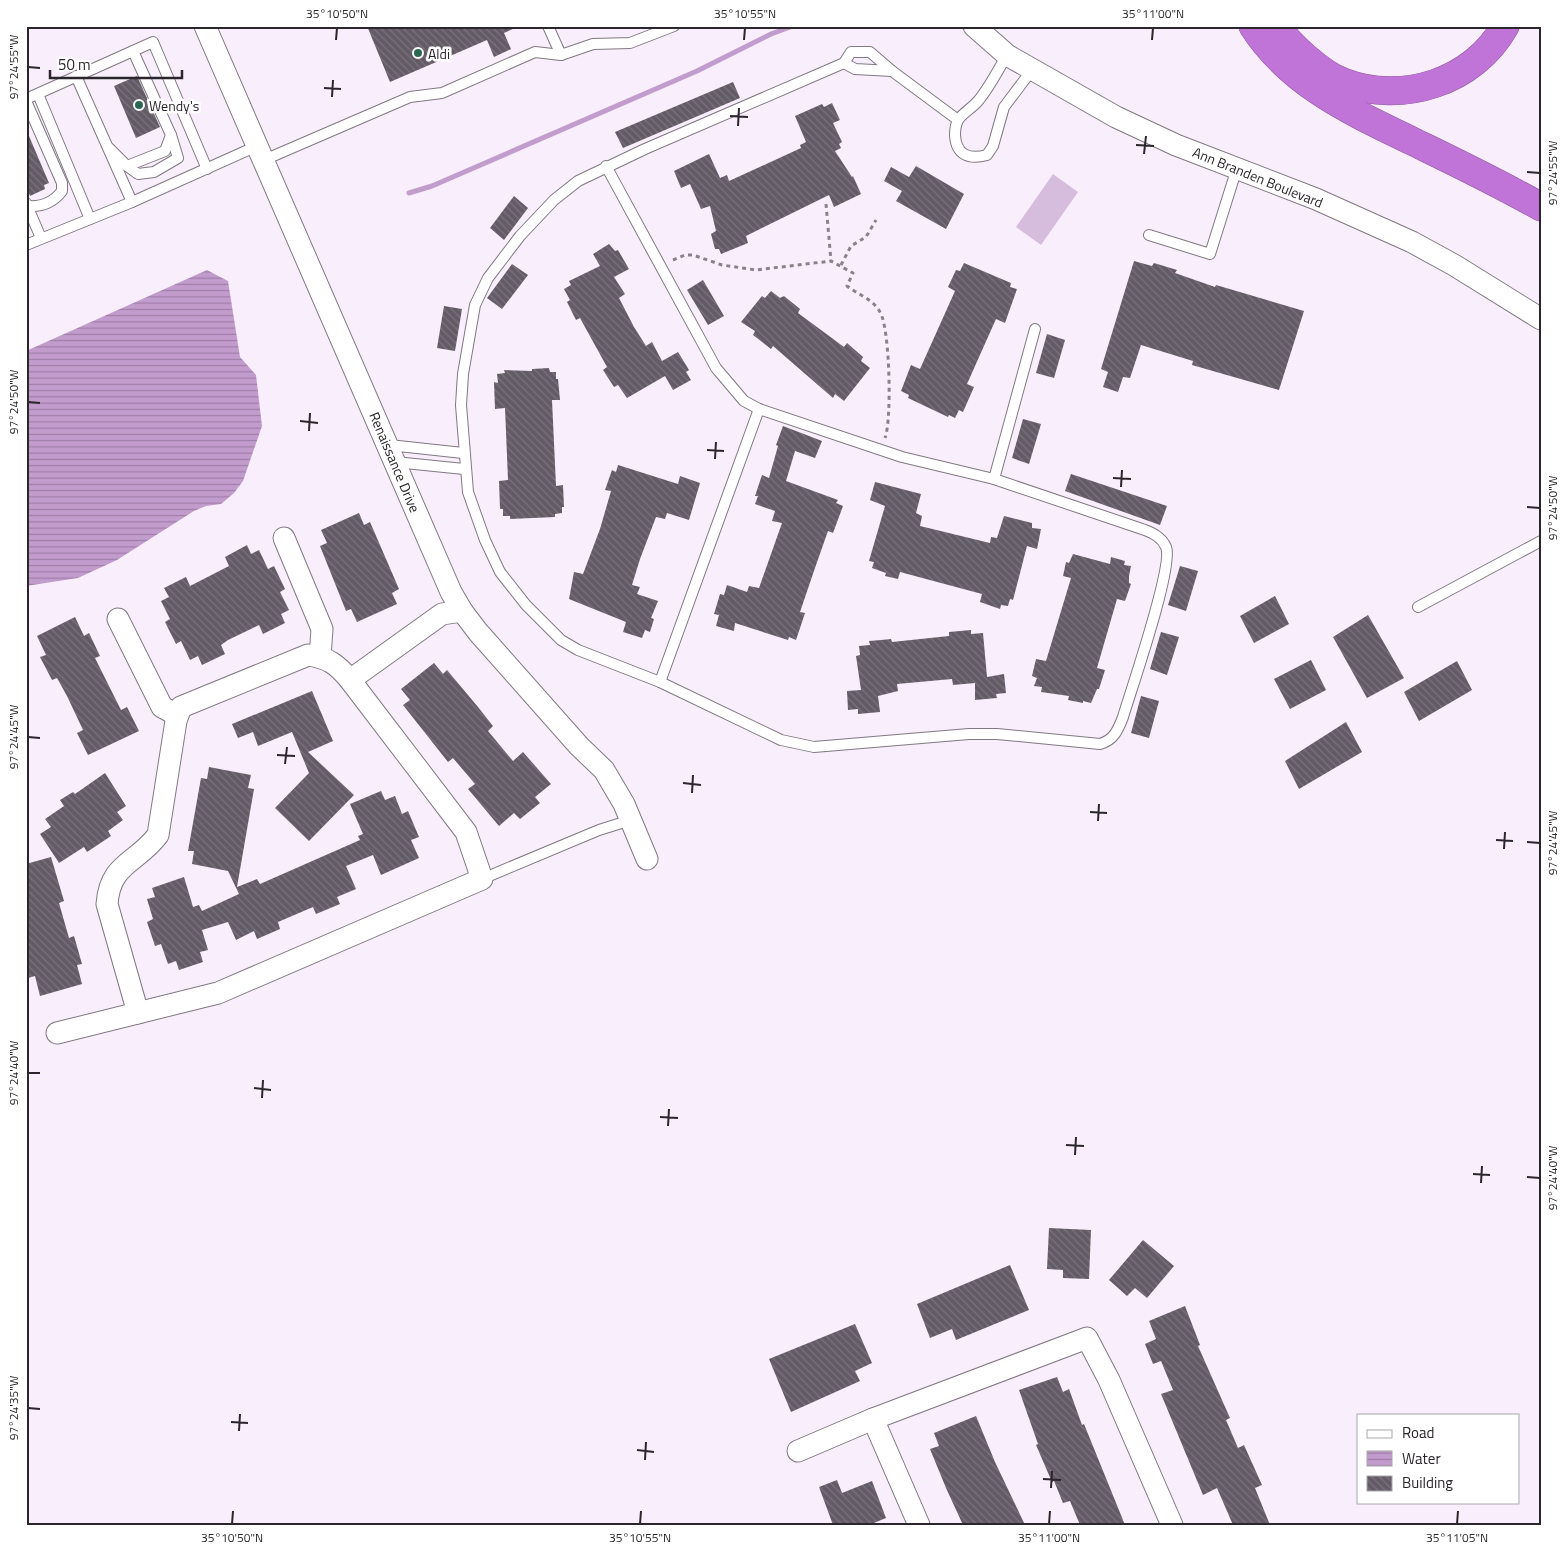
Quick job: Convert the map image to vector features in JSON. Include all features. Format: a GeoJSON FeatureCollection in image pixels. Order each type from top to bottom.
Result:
{"type":"FeatureCollection","features":[{"type":"Feature","properties":{"kind":"highway"},"geometry":{"type":"LineString","coordinates":[[1253,26],[1261,39],[1286,66],[1320,93],[1356,114],[1507,188],[1541,207]]}},
{"type":"Feature","properties":{"kind":"highway"},"geometry":{"type":"LineString","coordinates":[[1276,26],[1283,36],[1314,64],[1342,82],[1388,92],[1408,91],[1445,80],[1469,67],[1488,52],[1505,26]]}},
{"type":"Feature","properties":{"kind":"street","name":"Renaissance Drive"},"geometry":{"type":"LineString","coordinates":[[206,26],[451,592],[462,611],[580,746],[604,770],[614,784],[647,859]]}},
{"type":"Feature","properties":{"kind":"street","name":"Ann Branden Boulevard"},"geometry":{"type":"LineString","coordinates":[[976,27],[1007,55],[1124,121],[1176,145],[1316,199],[1412,242],[1462,270],[1541,319]]}},
{"type":"Feature","properties":{"kind":"street"},"geometry":{"type":"LineString","coordinates":[[284,538],[322,629],[320,657]]}},
{"type":"Feature","properties":{"kind":"street"},"geometry":{"type":"LineString","coordinates":[[350,680],[442,614],[462,611]]}},
{"type":"Feature","properties":{"kind":"street"},"geometry":{"type":"LineString","coordinates":[[118,618],[162,707],[178,715]]}},
{"type":"Feature","properties":{"kind":"street"},"geometry":{"type":"LineString","coordinates":[[57,1033],[218,992],[482,879],[466,832],[340,667],[326,658],[308,656],[181,707],[178,715],[158,835],[150,846],[119,870],[108,885],[107,904],[138,1012]]}},
{"type":"Feature","properties":{"kind":"street"},"geometry":{"type":"LineString","coordinates":[[798,1451],[873,1419],[1087,1338],[1110,1380],[1172,1525]]}},
{"type":"Feature","properties":{"kind":"street"},"geometry":{"type":"LineString","coordinates":[[873,1419],[919,1525]]}},
{"type":"Feature","properties":{"kind":"lane"},"geometry":{"type":"LineString","coordinates":[[548,26],[561,55]]}},
{"type":"Feature","properties":{"kind":"lane"},"geometry":{"type":"LineString","coordinates":[[26,245],[132,202],[206,169],[260,153],[410,97],[442,93],[535,52],[561,55],[593,44],[630,43],[674,26]]}},
{"type":"Feature","properties":{"kind":"lane"},"geometry":{"type":"LineString","coordinates":[[27,204],[38,207],[50,202],[62,191],[62,183],[26,100],[153,42],[206,169]]}},
{"type":"Feature","properties":{"kind":"lane"},"geometry":{"type":"LineString","coordinates":[[109,148],[138,174],[154,172],[178,158],[171,135],[133,51]]}},
{"type":"Feature","properties":{"kind":"lane"},"geometry":{"type":"LineString","coordinates":[[606,166],[716,368],[744,401],[758,409],[880,450],[994,479],[1156,535],[1166,547],[1168,562],[1165,579],[1123,717],[1118,730],[1108,742],[1091,744],[1028,736],[969,734],[814,747],[781,740],[660,682],[578,650],[561,640],[526,605],[500,572],[484,540],[468,492],[463,453],[463,374],[474,305],[479,292],[520,236],[554,200],[578,181],[606,166],[844,63],[851,52],[870,52],[892,72],[958,120]]}},
{"type":"Feature","properties":{"kind":"lane"},"geometry":{"type":"LineString","coordinates":[[1007,55],[978,100],[958,120],[955,130],[955,145],[959,151],[968,157],[977,158],[987,155],[993,146],[997,125],[1004,107],[1032,70]]}},
{"type":"Feature","properties":{"kind":"lane"},"geometry":{"type":"LineString","coordinates":[[844,63],[855,69],[892,72]]}},
{"type":"Feature","properties":{"kind":"lane"},"geometry":{"type":"LineString","coordinates":[[76,76],[132,202]]}},
{"type":"Feature","properties":{"kind":"lane"},"geometry":{"type":"LineString","coordinates":[[38,94],[90,219]]}},
{"type":"Feature","properties":{"kind":"lane"},"geometry":{"type":"LineString","coordinates":[[127,166],[165,151],[171,135]]}},
{"type":"Feature","properties":{"kind":"lane"},"geometry":{"type":"LineString","coordinates":[[1149,234],[1210,254],[1237,168]]}},
{"type":"Feature","properties":{"kind":"lane"},"geometry":{"type":"LineString","coordinates":[[27,204],[42,238]]}},
{"type":"Feature","properties":{"kind":"lane"},"geometry":{"type":"LineString","coordinates":[[994,479],[1035,329]]}},
{"type":"Feature","properties":{"kind":"lane"},"geometry":{"type":"LineString","coordinates":[[660,682],[758,409]]}},
{"type":"Feature","properties":{"kind":"lane"},"geometry":{"type":"LineString","coordinates":[[392,454],[463,453]]}},
{"type":"Feature","properties":{"kind":"lane"},"geometry":{"type":"LineString","coordinates":[[392,454],[464,469]]}},
{"type":"Feature","properties":{"kind":"lane"},"geometry":{"type":"LineString","coordinates":[[1418,607],[1541,541]]}},
{"type":"Feature","properties":{"kind":"lane"},"geometry":{"type":"LineString","coordinates":[[482,879],[599,830],[631,820]]}},
{"type":"Feature","properties":{"kind":"path"},"geometry":{"type":"LineString","coordinates":[[826,204],[832,261]]}},
{"type":"Feature","properties":{"kind":"path"},"geometry":{"type":"LineString","coordinates":[[841,265],[851,246],[866,237],[876,220]]}},
{"type":"Feature","properties":{"kind":"path"},"geometry":{"type":"LineString","coordinates":[[660,265],[685,255],[722,265],[756,270],[832,261],[853,273],[847,286],[874,304],[880,311],[883,319],[890,414],[888,432],[880,450]]}},
{"type":"Feature","properties":{"kind":"shaded area"},"geometry":{"type":"Polygon","coordinates":[[[1053,174],[1078,192],[1041,245],[1016,227],[1053,174]]]}},
{"type":"Feature","properties":{"kind":"water"},"geometry":{"type":"Polygon","coordinates":[[[207,270],[228,281],[240,357],[256,375],[262,426],[243,481],[234,493],[221,504],[206,506],[194,511],[117,560],[78,578],[26,586],[26,351],[207,270]]]}},
{"type":"Feature","properties":{"kind":"building","name":"Aldi"},"geometry":{"type":"Polygon","coordinates":[[[367,26],[519,26],[504,33],[511,49],[494,57],[487,40],[390,82],[367,26]]]}},
{"type":"Feature","properties":{"kind":"building","name":"Wendy's"},"geometry":{"type":"Polygon","coordinates":[[[137,76],[160,127],[136,138],[114,86],[137,76]]]}},
{"type":"Feature","properties":{"kind":"building"},"geometry":{"type":"Polygon","coordinates":[[[733,82],[740,98],[623,148],[615,132],[733,82]]]}},
{"type":"Feature","properties":{"kind":"building"},"geometry":{"type":"Polygon","coordinates":[[[832,103],[840,120],[833,123],[842,142],[839,144],[841,148],[835,151],[853,176],[861,194],[834,207],[829,195],[746,236],[748,243],[721,254],[719,249],[715,249],[711,234],[716,231],[710,206],[701,209],[690,184],[681,188],[674,171],[709,154],[720,178],[727,175],[729,181],[801,148],[800,145],[806,142],[795,116],[822,104],[824,107],[832,103]]]}},
{"type":"Feature","properties":{"kind":"building"},"geometry":{"type":"Polygon","coordinates":[[[26,129],[49,183],[44,185],[45,189],[30,196],[26,186],[26,129]]]}},
{"type":"Feature","properties":{"kind":"building"},"geometry":{"type":"Polygon","coordinates":[[[916,166],[964,194],[946,229],[896,201],[902,191],[884,181],[891,167],[909,177],[916,166]]]}},
{"type":"Feature","properties":{"kind":"building"},"geometry":{"type":"Polygon","coordinates":[[[514,196],[528,208],[504,240],[490,228],[514,196]]]}},
{"type":"Feature","properties":{"kind":"building"},"geometry":{"type":"Polygon","coordinates":[[[609,244],[615,251],[618,250],[629,269],[614,277],[625,294],[619,298],[646,346],[652,342],[662,361],[678,352],[689,370],[686,372],[691,380],[673,390],[665,376],[627,398],[618,385],[614,387],[603,370],[607,367],[580,318],[576,320],[567,302],[570,300],[564,289],[571,285],[569,281],[600,266],[593,254],[609,244]]]}},
{"type":"Feature","properties":{"kind":"building"},"geometry":{"type":"Polygon","coordinates":[[[1134,261],[1152,266],[1154,263],[1177,270],[1175,273],[1215,287],[1216,285],[1304,311],[1279,390],[1192,365],[1193,361],[1141,345],[1130,378],[1123,377],[1118,392],[1103,387],[1108,372],[1101,369],[1134,261]]]}},
{"type":"Feature","properties":{"kind":"building"},"geometry":{"type":"Polygon","coordinates":[[[964,263],[1011,283],[1010,287],[1017,289],[1005,323],[996,319],[967,384],[974,387],[963,412],[959,410],[955,418],[949,415],[948,417],[908,398],[909,395],[901,391],[911,365],[920,369],[955,291],[948,287],[956,270],[960,271],[964,263]]]}},
{"type":"Feature","properties":{"kind":"building"},"geometry":{"type":"Polygon","coordinates":[[[512,264],[528,275],[502,309],[487,298],[512,264]]]}},
{"type":"Feature","properties":{"kind":"building"},"geometry":{"type":"Polygon","coordinates":[[[703,280],[724,316],[708,325],[687,290],[703,280]]]}},
{"type":"Feature","properties":{"kind":"building"},"geometry":{"type":"Polygon","coordinates":[[[771,291],[780,298],[784,296],[800,309],[798,313],[844,347],[847,343],[863,357],[861,361],[870,368],[844,401],[835,394],[833,398],[773,346],[771,349],[753,335],[755,331],[741,322],[762,296],[765,298],[771,291]]]}},
{"type":"Feature","properties":{"kind":"building"},"geometry":{"type":"Polygon","coordinates":[[[444,306],[462,309],[455,351],[437,348],[444,306]]]}},
{"type":"Feature","properties":{"kind":"building"},"geometry":{"type":"Polygon","coordinates":[[[1047,334],[1065,340],[1054,378],[1036,373],[1047,334]]]}},
{"type":"Feature","properties":{"kind":"building"},"geometry":{"type":"Polygon","coordinates":[[[549,368],[550,372],[556,372],[556,379],[558,379],[560,400],[552,400],[556,486],[563,485],[564,507],[562,507],[562,513],[555,514],[555,517],[510,519],[510,516],[503,516],[503,509],[500,509],[499,481],[508,480],[505,408],[495,409],[494,382],[498,383],[497,374],[505,373],[504,370],[532,371],[532,369],[549,368]]]}},
{"type":"Feature","properties":{"kind":"building"},"geometry":{"type":"Polygon","coordinates":[[[1023,419],[1041,424],[1029,464],[1012,458],[1023,419]]]}},
{"type":"Feature","properties":{"kind":"building"},"geometry":{"type":"Polygon","coordinates":[[[783,426],[822,441],[815,458],[795,451],[786,481],[838,500],[836,503],[843,506],[833,533],[828,531],[816,565],[800,612],[805,613],[796,640],[789,637],[788,640],[735,623],[734,631],[716,626],[719,615],[714,614],[720,594],[724,595],[727,585],[747,592],[749,586],[759,588],[782,523],[772,521],[775,511],[755,504],[758,496],[755,496],[762,475],[769,478],[778,446],[776,445],[783,426]]]}},
{"type":"Feature","properties":{"kind":"building"},"geometry":{"type":"Polygon","coordinates":[[[618,465],[678,484],[680,476],[700,483],[689,520],[667,513],[665,519],[656,517],[640,559],[632,585],[640,587],[637,594],[658,601],[651,618],[654,619],[650,632],[645,630],[642,638],[623,632],[626,622],[569,599],[574,572],[583,574],[600,529],[611,491],[605,490],[612,470],[616,472],[618,465]]]}},
{"type":"Feature","properties":{"kind":"building"},"geometry":{"type":"Polygon","coordinates":[[[1071,474],[1167,506],[1160,525],[1065,491],[1071,474]]]}},
{"type":"Feature","properties":{"kind":"building"},"geometry":{"type":"Polygon","coordinates":[[[875,482],[921,494],[916,513],[922,516],[920,526],[990,543],[991,537],[997,538],[1004,516],[1032,523],[1032,528],[1041,529],[1037,549],[1027,546],[1013,600],[1010,599],[1008,606],[1001,605],[1000,609],[980,602],[982,594],[900,572],[898,579],[885,576],[886,573],[872,568],[874,562],[869,561],[885,506],[870,500],[875,482]]]}},
{"type":"Feature","properties":{"kind":"building"},"geometry":{"type":"Polygon","coordinates":[[[359,513],[364,525],[370,522],[399,589],[392,593],[397,604],[357,622],[351,609],[346,611],[320,546],[327,543],[321,530],[359,513]]]}},
{"type":"Feature","properties":{"kind":"building"},"geometry":{"type":"Polygon","coordinates":[[[247,545],[251,554],[259,550],[268,569],[274,566],[285,589],[280,592],[289,610],[281,614],[285,623],[263,634],[259,625],[228,640],[221,645],[225,654],[202,665],[198,656],[190,660],[181,641],[176,644],[165,622],[170,619],[161,601],[169,597],[164,588],[186,577],[190,586],[229,566],[225,557],[247,545]]]}},
{"type":"Feature","properties":{"kind":"building"},"geometry":{"type":"Polygon","coordinates":[[[1073,554],[1110,564],[1111,557],[1125,561],[1124,565],[1131,566],[1129,583],[1131,584],[1125,601],[1117,599],[1097,668],[1105,670],[1099,689],[1097,689],[1091,703],[1068,700],[1069,696],[1041,692],[1042,687],[1034,686],[1037,678],[1032,676],[1036,659],[1046,661],[1071,578],[1063,576],[1066,562],[1069,563],[1073,554]]]}},
{"type":"Feature","properties":{"kind":"building"},"geometry":{"type":"Polygon","coordinates":[[[1180,566],[1198,571],[1186,611],[1168,605],[1180,566]]]}},
{"type":"Feature","properties":{"kind":"building"},"geometry":{"type":"Polygon","coordinates":[[[1275,596],[1289,624],[1254,643],[1240,616],[1275,596]]]}},
{"type":"Feature","properties":{"kind":"building"},"geometry":{"type":"Polygon","coordinates":[[[1368,615],[1404,678],[1367,698],[1333,637],[1368,615]]]}},
{"type":"Feature","properties":{"kind":"building"},"geometry":{"type":"Polygon","coordinates":[[[75,617],[84,636],[89,633],[100,656],[95,658],[121,710],[127,707],[139,731],[88,755],[77,733],[83,730],[67,696],[57,678],[52,680],[40,657],[46,655],[37,636],[75,617]]]}},
{"type":"Feature","properties":{"kind":"building"},"geometry":{"type":"Polygon","coordinates":[[[971,630],[971,634],[983,633],[987,677],[1004,674],[1006,693],[996,694],[997,698],[975,700],[975,683],[953,685],[952,679],[897,684],[898,691],[878,696],[880,712],[858,714],[858,709],[848,710],[847,691],[861,690],[856,656],[860,655],[859,646],[870,645],[869,641],[891,639],[892,642],[949,636],[949,632],[971,630]]]}},
{"type":"Feature","properties":{"kind":"building"},"geometry":{"type":"Polygon","coordinates":[[[1161,632],[1179,637],[1167,675],[1150,669],[1161,632]]]}},
{"type":"Feature","properties":{"kind":"building"},"geometry":{"type":"Polygon","coordinates":[[[1311,660],[1326,690],[1290,709],[1274,679],[1311,660]]]}},
{"type":"Feature","properties":{"kind":"building"},"geometry":{"type":"Polygon","coordinates":[[[1457,661],[1472,690],[1419,721],[1404,692],[1457,661]]]}},
{"type":"Feature","properties":{"kind":"building"},"geometry":{"type":"Polygon","coordinates":[[[434,663],[443,674],[447,670],[478,707],[493,726],[488,731],[513,761],[523,752],[551,784],[535,797],[540,803],[520,819],[514,813],[499,826],[468,789],[475,784],[453,758],[448,762],[403,705],[410,700],[401,689],[434,663]]]}},
{"type":"Feature","properties":{"kind":"building"},"geometry":{"type":"Polygon","coordinates":[[[312,691],[333,741],[308,752],[354,795],[309,841],[275,808],[309,773],[292,732],[258,746],[253,732],[238,738],[232,724],[312,691]]]}},
{"type":"Feature","properties":{"kind":"building"},"geometry":{"type":"Polygon","coordinates":[[[1141,696],[1159,701],[1149,738],[1131,733],[1141,696]]]}},
{"type":"Feature","properties":{"kind":"building"},"geometry":{"type":"Polygon","coordinates":[[[1346,722],[1362,752],[1299,789],[1285,761],[1346,722]]]}},
{"type":"Feature","properties":{"kind":"building"},"geometry":{"type":"Polygon","coordinates":[[[209,767],[251,775],[248,788],[254,789],[237,887],[257,879],[260,884],[360,840],[358,836],[363,834],[350,804],[381,791],[385,800],[395,796],[402,814],[408,811],[419,837],[411,840],[419,858],[381,875],[373,855],[346,866],[356,889],[337,897],[340,904],[316,914],[313,907],[278,922],[280,929],[257,939],[254,931],[236,940],[228,922],[202,930],[208,950],[200,952],[203,962],[179,970],[176,961],[168,964],[161,944],[155,946],[147,922],[153,919],[147,899],[155,897],[152,888],[184,877],[193,907],[199,905],[202,911],[239,894],[228,871],[192,864],[194,851],[188,851],[201,778],[207,779],[209,767]]]}},
{"type":"Feature","properties":{"kind":"building"},"geometry":{"type":"Polygon","coordinates":[[[105,773],[126,806],[117,812],[123,820],[108,831],[111,836],[87,852],[84,847],[59,863],[40,834],[51,827],[45,819],[64,806],[60,800],[73,792],[75,794],[105,773]]]}},
{"type":"Feature","properties":{"kind":"building"},"geometry":{"type":"Polygon","coordinates":[[[51,857],[64,901],[59,903],[69,938],[74,936],[82,964],[77,965],[82,984],[40,996],[35,976],[28,978],[26,971],[26,864],[51,857]]]}},
{"type":"Feature","properties":{"kind":"building"},"geometry":{"type":"Polygon","coordinates":[[[1049,1228],[1091,1230],[1089,1279],[1063,1278],[1063,1270],[1047,1269],[1049,1228]]]}},
{"type":"Feature","properties":{"kind":"building"},"geometry":{"type":"Polygon","coordinates":[[[1143,1240],[1174,1266],[1147,1298],[1135,1288],[1127,1296],[1109,1280],[1143,1240]]]}},
{"type":"Feature","properties":{"kind":"building"},"geometry":{"type":"Polygon","coordinates":[[[1010,1265],[1029,1310],[956,1340],[952,1329],[930,1338],[917,1304],[1010,1265]]]}},
{"type":"Feature","properties":{"kind":"building"},"geometry":{"type":"Polygon","coordinates":[[[1185,1306],[1200,1345],[1198,1346],[1230,1418],[1226,1420],[1238,1448],[1244,1445],[1262,1485],[1255,1488],[1270,1525],[1233,1525],[1217,1488],[1203,1495],[1161,1394],[1173,1390],[1161,1361],[1153,1364],[1145,1344],[1156,1339],[1149,1321],[1185,1306]]]}},
{"type":"Feature","properties":{"kind":"building"},"geometry":{"type":"Polygon","coordinates":[[[855,1324],[872,1363],[855,1371],[860,1381],[791,1412],[769,1359],[855,1324]]]}},
{"type":"Feature","properties":{"kind":"building"},"geometry":{"type":"Polygon","coordinates":[[[1057,1377],[1063,1392],[1069,1389],[1082,1425],[1084,1424],[1125,1525],[1080,1525],[1070,1501],[1063,1503],[1054,1481],[1052,1482],[1036,1445],[1038,1444],[1019,1390],[1057,1377]]]}},
{"type":"Feature","properties":{"kind":"building"},"geometry":{"type":"Polygon","coordinates":[[[976,1416],[995,1462],[1025,1525],[963,1525],[946,1488],[930,1449],[939,1446],[934,1433],[976,1416]]]}},
{"type":"Feature","properties":{"kind":"building"},"geometry":{"type":"Polygon","coordinates":[[[837,1480],[842,1493],[872,1481],[886,1518],[869,1525],[833,1525],[819,1487],[837,1480]]]}},
{"type":"Feature","properties":{"kind":"waterway"},"geometry":{"type":"LineString","coordinates":[[409,193],[432,186],[697,71],[771,34],[793,26]]}},
{"type":"Feature","properties":{"kind":"place","name":"Aldi"},"geometry":{"type":"Point","coordinates":[418,53]}},
{"type":"Feature","properties":{"kind":"place","name":"Wendy's"},"geometry":{"type":"Point","coordinates":[139,105]}}]}
